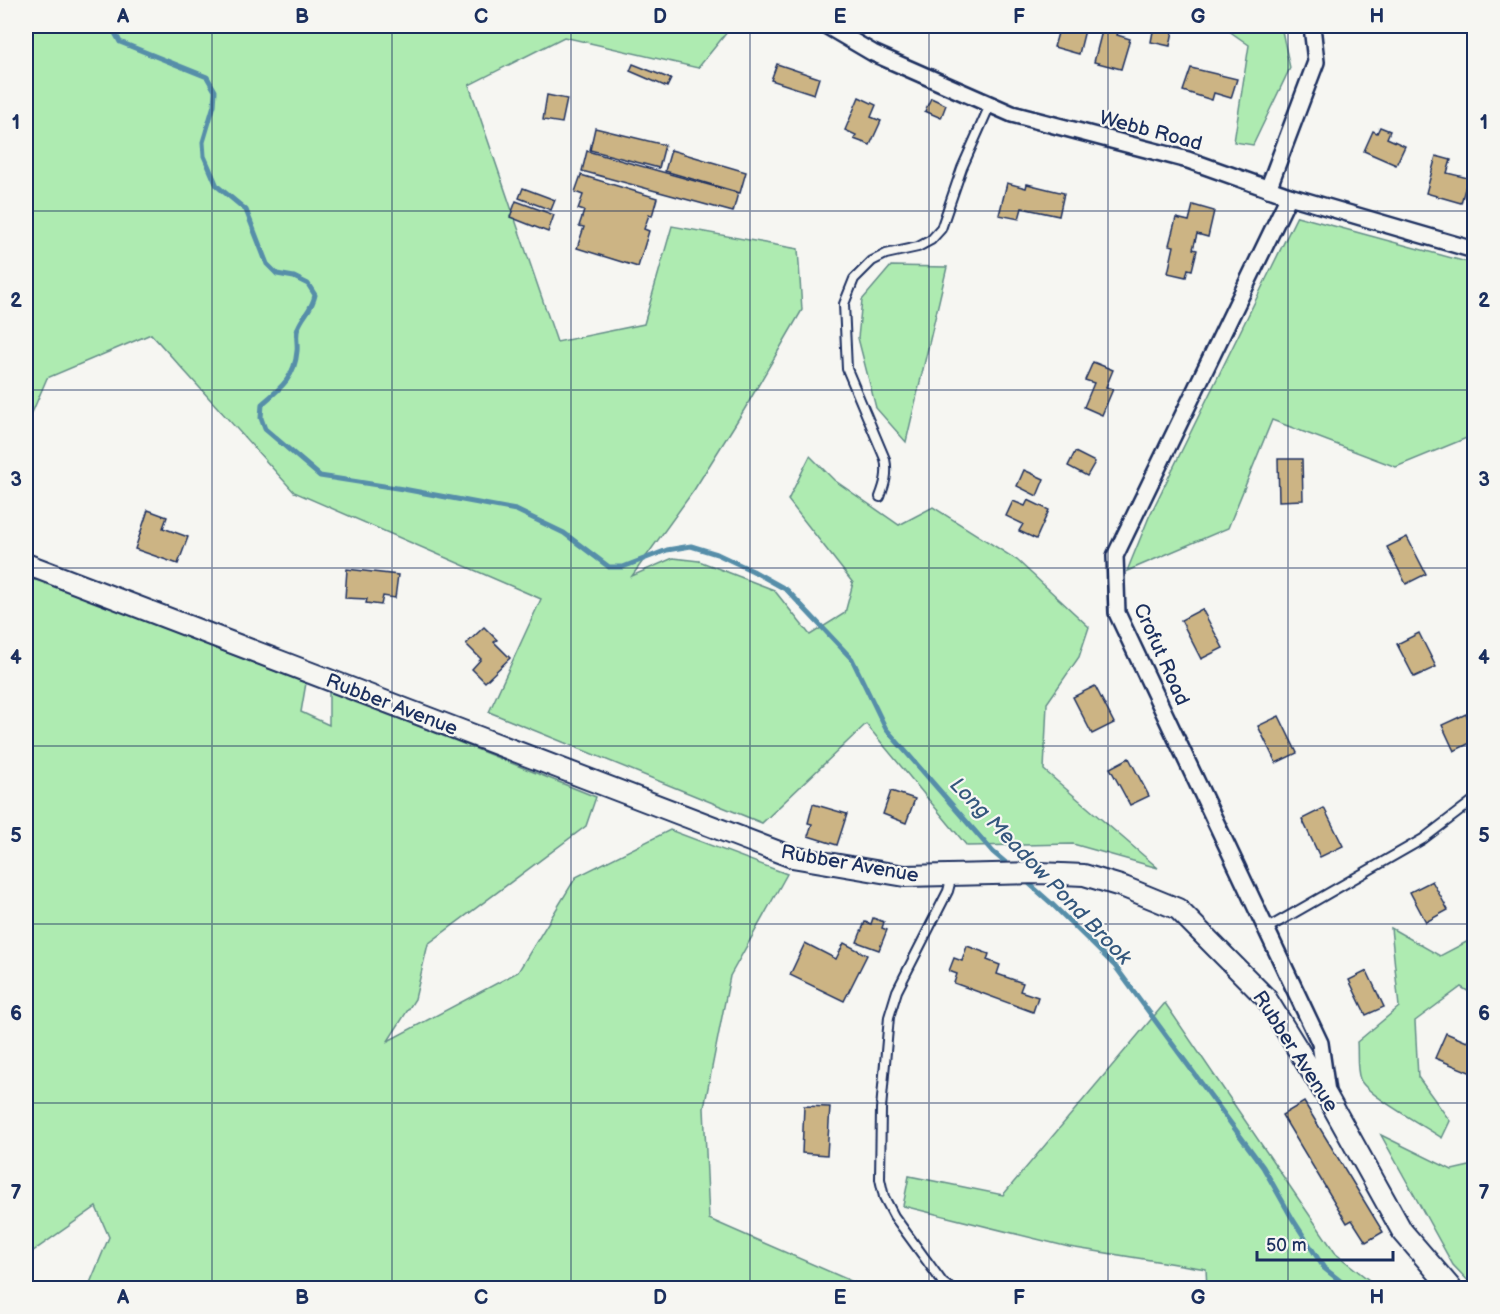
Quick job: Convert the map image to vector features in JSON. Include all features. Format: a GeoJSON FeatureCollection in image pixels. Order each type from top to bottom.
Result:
{"type":"FeatureCollection","features":[{"type":"Feature","properties":{"kind":"street","name":"Webb Road"},"geometry":{"type":"LineString","coordinates":[[827,26],[873,53],[1012,114],[1188,160],[1289,196],[1474,250]]}},
{"type":"Feature","properties":{"kind":"street"},"geometry":{"type":"LineString","coordinates":[[1268,189],[1316,62],[1312,26]]}},
{"type":"Feature","properties":{"kind":"street","name":"Crofut Road"},"geometry":{"type":"LineString","coordinates":[[1289,196],[1115,556],[1117,613],[1320,1043],[1328,1098]]}},
{"type":"Feature","properties":{"kind":"street","name":"Rubber Avenue"},"geometry":{"type":"LineString","coordinates":[[26,564],[792,857],[905,876],[1039,873],[1084,875],[1124,887],[1178,909],[1266,998],[1328,1098],[1402,1231],[1451,1288]]}},
{"type":"Feature","properties":{"kind":"lane"},"geometry":{"type":"LineString","coordinates":[[880,497],[885,483],[885,459],[847,369],[844,304],[854,279],[872,261],[886,254],[918,247],[940,230],[962,168],[990,105]]}},
{"type":"Feature","properties":{"kind":"lane"},"geometry":{"type":"LineString","coordinates":[[1266,928],[1423,839],[1474,800]]}},
{"type":"Feature","properties":{"kind":"lane"},"geometry":{"type":"LineString","coordinates":[[950,1288],[894,1216],[884,1197],[880,1179],[881,1109],[890,1017],[897,991],[948,891],[952,876]]}},
{"type":"Feature","properties":{"kind":"green space"},"geometry":{"type":"Polygon","coordinates":[[[26,26],[732,26],[698,68],[564,37],[469,85],[557,342],[644,324],[672,226],[798,249],[802,310],[694,490],[632,576],[673,558],[699,561],[774,590],[810,635],[845,613],[853,583],[788,500],[810,456],[834,480],[899,525],[933,507],[1017,560],[1089,627],[1079,657],[1047,703],[1044,770],[1158,868],[1073,844],[967,846],[866,724],[762,823],[489,712],[541,599],[294,492],[151,334],[47,378],[26,427],[26,26]]]}},
{"type":"Feature","properties":{"kind":"green space"},"geometry":{"type":"Polygon","coordinates":[[[1222,26],[1281,26],[1290,68],[1253,145],[1234,142],[1249,45],[1222,26]]]}},
{"type":"Feature","properties":{"kind":"green space"},"geometry":{"type":"Polygon","coordinates":[[[1297,216],[1474,264],[1474,435],[1396,467],[1272,420],[1228,528],[1127,571],[1149,517],[1297,216]]]}},
{"type":"Feature","properties":{"kind":"green space"},"geometry":{"type":"Polygon","coordinates":[[[891,266],[947,267],[906,442],[876,408],[858,338],[862,300],[891,266]]]}},
{"type":"Feature","properties":{"kind":"green space"},"geometry":{"type":"Polygon","coordinates":[[[26,579],[42,581],[306,683],[301,712],[329,725],[329,690],[596,797],[586,826],[428,944],[415,999],[388,1041],[518,972],[576,877],[670,830],[787,874],[730,976],[704,1108],[709,1219],[867,1288],[88,1288],[109,1237],[96,1207],[26,1256],[26,579]]]}},
{"type":"Feature","properties":{"kind":"green space"},"geometry":{"type":"Polygon","coordinates":[[[1391,928],[1440,956],[1474,938],[1474,995],[1461,987],[1415,1021],[1418,1077],[1450,1121],[1442,1138],[1373,1093],[1364,1085],[1359,1075],[1357,1042],[1399,1007],[1391,928]]]}},
{"type":"Feature","properties":{"kind":"green space"},"geometry":{"type":"Polygon","coordinates":[[[1165,1003],[1336,1254],[1379,1288],[1207,1288],[1206,1269],[1069,1247],[903,1206],[909,1176],[1003,1195],[1165,1003]]]}},
{"type":"Feature","properties":{"kind":"green space"},"geometry":{"type":"Polygon","coordinates":[[[1381,1135],[1452,1170],[1474,1165],[1474,1287],[1453,1265],[1381,1135]]]}},
{"type":"Feature","properties":{"kind":"building"},"geometry":{"type":"Polygon","coordinates":[[[1060,26],[1086,26],[1079,54],[1054,47],[1060,26]]]}},
{"type":"Feature","properties":{"kind":"building"},"geometry":{"type":"Polygon","coordinates":[[[1108,26],[1120,26],[1117,35],[1130,39],[1121,69],[1094,62],[1102,31],[1106,32],[1108,26]]]}},
{"type":"Feature","properties":{"kind":"building"},"geometry":{"type":"Polygon","coordinates":[[[1154,26],[1174,26],[1170,46],[1151,42],[1154,26]]]}},
{"type":"Feature","properties":{"kind":"building"},"geometry":{"type":"Polygon","coordinates":[[[633,64],[671,79],[667,87],[630,71],[633,64]]]}},
{"type":"Feature","properties":{"kind":"building"},"geometry":{"type":"Polygon","coordinates":[[[777,64],[819,78],[814,94],[771,80],[777,64]]]}},
{"type":"Feature","properties":{"kind":"building"},"geometry":{"type":"Polygon","coordinates":[[[1191,68],[1237,79],[1231,98],[1214,93],[1212,100],[1183,91],[1191,68]]]}},
{"type":"Feature","properties":{"kind":"building"},"geometry":{"type":"Polygon","coordinates":[[[547,95],[567,99],[562,123],[543,120],[547,95]]]}},
{"type":"Feature","properties":{"kind":"building"},"geometry":{"type":"Polygon","coordinates":[[[859,97],[876,105],[871,117],[881,121],[870,145],[854,139],[856,135],[845,130],[859,97]]]}},
{"type":"Feature","properties":{"kind":"building"},"geometry":{"type":"Polygon","coordinates":[[[931,98],[946,105],[941,118],[925,111],[931,98]]]}},
{"type":"Feature","properties":{"kind":"building"},"geometry":{"type":"Polygon","coordinates":[[[1380,127],[1390,131],[1387,138],[1405,146],[1396,165],[1364,151],[1373,131],[1377,133],[1380,127]]]}},
{"type":"Feature","properties":{"kind":"building"},"geometry":{"type":"Polygon","coordinates":[[[595,128],[665,145],[659,168],[590,150],[595,128]]]}},
{"type":"Feature","properties":{"kind":"building"},"geometry":{"type":"Polygon","coordinates":[[[671,150],[746,172],[740,193],[665,171],[671,150]]]}},
{"type":"Feature","properties":{"kind":"building"},"geometry":{"type":"Polygon","coordinates":[[[587,151],[738,193],[733,212],[582,171],[587,151]]]}},
{"type":"Feature","properties":{"kind":"building"},"geometry":{"type":"Polygon","coordinates":[[[1436,156],[1451,160],[1447,173],[1468,178],[1461,203],[1426,193],[1436,156]]]}},
{"type":"Feature","properties":{"kind":"building"},"geometry":{"type":"Polygon","coordinates":[[[581,175],[657,198],[652,216],[649,215],[644,229],[649,231],[638,267],[577,248],[584,227],[579,226],[584,211],[578,209],[583,195],[575,192],[581,175]]]}},
{"type":"Feature","properties":{"kind":"building"},"geometry":{"type":"Polygon","coordinates":[[[1007,183],[1026,188],[1027,184],[1064,193],[1059,216],[1022,208],[1019,219],[999,215],[1007,183]]]}},
{"type":"Feature","properties":{"kind":"building"},"geometry":{"type":"Polygon","coordinates":[[[523,188],[555,200],[551,210],[519,198],[523,188]]]}},
{"type":"Feature","properties":{"kind":"building"},"geometry":{"type":"Polygon","coordinates":[[[516,201],[554,215],[548,232],[510,217],[516,201]]]}},
{"type":"Feature","properties":{"kind":"building"},"geometry":{"type":"Polygon","coordinates":[[[1193,205],[1214,211],[1208,237],[1197,234],[1193,249],[1197,250],[1192,270],[1188,269],[1186,277],[1168,273],[1174,246],[1169,245],[1176,218],[1189,221],[1193,205]]]}},
{"type":"Feature","properties":{"kind":"building"},"geometry":{"type":"Polygon","coordinates":[[[1093,362],[1113,370],[1106,387],[1113,389],[1102,415],[1084,407],[1094,383],[1085,380],[1093,362]]]}},
{"type":"Feature","properties":{"kind":"building"},"geometry":{"type":"Polygon","coordinates":[[[1075,452],[1095,462],[1087,476],[1068,466],[1075,452]]]}},
{"type":"Feature","properties":{"kind":"building"},"geometry":{"type":"Polygon","coordinates":[[[1278,459],[1302,459],[1303,500],[1279,501],[1278,459]]]}},
{"type":"Feature","properties":{"kind":"building"},"geometry":{"type":"Polygon","coordinates":[[[1024,470],[1044,479],[1037,496],[1017,486],[1024,470]]]}},
{"type":"Feature","properties":{"kind":"building"},"geometry":{"type":"Polygon","coordinates":[[[1028,500],[1049,510],[1036,539],[1019,531],[1023,524],[1006,516],[1013,501],[1025,506],[1028,500]]]}},
{"type":"Feature","properties":{"kind":"building"},"geometry":{"type":"Polygon","coordinates":[[[148,510],[167,517],[163,528],[188,537],[178,564],[135,549],[148,510]]]}},
{"type":"Feature","properties":{"kind":"building"},"geometry":{"type":"Polygon","coordinates":[[[1407,537],[1426,574],[1406,584],[1387,547],[1407,537]]]}},
{"type":"Feature","properties":{"kind":"building"},"geometry":{"type":"Polygon","coordinates":[[[347,569],[398,575],[395,598],[383,596],[381,605],[366,603],[367,599],[345,598],[347,569]]]}},
{"type":"Feature","properties":{"kind":"building"},"geometry":{"type":"Polygon","coordinates":[[[1202,609],[1223,648],[1201,659],[1181,620],[1202,609]]]}},
{"type":"Feature","properties":{"kind":"building"},"geometry":{"type":"Polygon","coordinates":[[[484,627],[497,640],[494,642],[510,658],[485,682],[472,669],[481,659],[466,644],[484,627]]]}},
{"type":"Feature","properties":{"kind":"building"},"geometry":{"type":"Polygon","coordinates":[[[1419,633],[1436,667],[1414,677],[1397,644],[1419,633]]]}},
{"type":"Feature","properties":{"kind":"building"},"geometry":{"type":"Polygon","coordinates":[[[1095,686],[1114,723],[1092,734],[1073,697],[1095,686]]]}},
{"type":"Feature","properties":{"kind":"building"},"geometry":{"type":"Polygon","coordinates":[[[1466,714],[1474,732],[1474,741],[1454,751],[1442,725],[1466,714]]]}},
{"type":"Feature","properties":{"kind":"building"},"geometry":{"type":"Polygon","coordinates":[[[1279,716],[1297,753],[1276,763],[1258,726],[1279,716]]]}},
{"type":"Feature","properties":{"kind":"building"},"geometry":{"type":"Polygon","coordinates":[[[1129,758],[1149,796],[1130,805],[1110,768],[1129,758]]]}},
{"type":"Feature","properties":{"kind":"building"},"geometry":{"type":"Polygon","coordinates":[[[891,791],[915,799],[906,823],[883,814],[891,791]]]}},
{"type":"Feature","properties":{"kind":"building"},"geometry":{"type":"Polygon","coordinates":[[[813,804],[847,814],[837,845],[808,836],[812,824],[808,823],[813,804]]]}},
{"type":"Feature","properties":{"kind":"building"},"geometry":{"type":"Polygon","coordinates":[[[1324,808],[1343,846],[1320,857],[1302,819],[1324,808]]]}},
{"type":"Feature","properties":{"kind":"building"},"geometry":{"type":"Polygon","coordinates":[[[1432,881],[1448,910],[1426,922],[1410,892],[1432,881]]]}},
{"type":"Feature","properties":{"kind":"building"},"geometry":{"type":"Polygon","coordinates":[[[873,918],[884,922],[882,928],[887,930],[879,950],[857,942],[865,922],[871,924],[873,918]]]}},
{"type":"Feature","properties":{"kind":"building"},"geometry":{"type":"Polygon","coordinates":[[[805,943],[836,959],[844,943],[867,955],[844,1001],[790,975],[805,943]]]}},
{"type":"Feature","properties":{"kind":"building"},"geometry":{"type":"Polygon","coordinates":[[[967,946],[989,954],[987,960],[1000,965],[997,974],[1023,983],[1020,991],[1038,997],[1033,1012],[954,983],[957,974],[949,971],[954,958],[962,961],[967,946]]]}},
{"type":"Feature","properties":{"kind":"building"},"geometry":{"type":"Polygon","coordinates":[[[1367,971],[1384,1007],[1366,1015],[1349,980],[1367,971]]]}},
{"type":"Feature","properties":{"kind":"building"},"geometry":{"type":"Polygon","coordinates":[[[1472,1029],[1474,1030],[1474,1074],[1435,1058],[1446,1033],[1467,1042],[1472,1029]]]}},
{"type":"Feature","properties":{"kind":"building"},"geometry":{"type":"Polygon","coordinates":[[[1304,1102],[1383,1232],[1366,1242],[1352,1220],[1347,1223],[1282,1115],[1304,1102]]]}},
{"type":"Feature","properties":{"kind":"building"},"geometry":{"type":"Polygon","coordinates":[[[804,1106],[830,1107],[827,1155],[802,1153],[804,1106]]]}},
{"type":"Feature","properties":{"kind":"waterway","name":"Long Meadow Pond Brook"},"geometry":{"type":"LineString","coordinates":[[114,26],[120,42],[207,77],[215,91],[214,105],[203,142],[204,156],[217,186],[246,210],[267,264],[277,274],[294,277],[308,284],[315,295],[297,331],[296,360],[290,375],[281,387],[262,404],[261,418],[265,429],[320,476],[516,510],[564,533],[609,567],[623,567],[667,550],[691,546],[717,554],[787,590],[852,659],[886,729],[993,852],[1013,869]]}},
{"type":"Feature","properties":{"kind":"waterway","name":"Long Meadow Pond Brook"},"geometry":{"type":"LineString","coordinates":[[1024,879],[1115,966],[1263,1167],[1324,1268],[1349,1288]]}}]}
